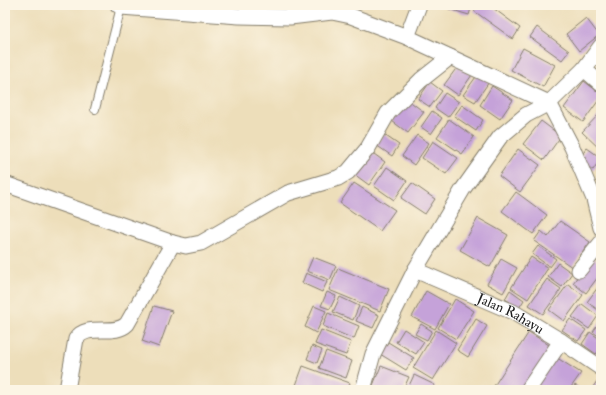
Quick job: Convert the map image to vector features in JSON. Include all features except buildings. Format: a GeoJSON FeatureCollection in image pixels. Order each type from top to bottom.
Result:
{"type":"FeatureCollection","features":[{"type":"Feature","properties":{"kind":"street"},"geometry":{"type":"LineString","coordinates":[[407,37],[419,5]]}},
{"type":"Feature","properties":{"kind":"street"},"geometry":{"type":"LineString","coordinates":[[119,6],[239,16],[290,17],[332,12],[351,16],[407,37],[550,103],[572,146],[594,198],[601,228]]}},
{"type":"Feature","properties":{"kind":"street"},"geometry":{"type":"LineString","coordinates":[[363,390],[373,354],[415,270],[462,189],[500,137],[526,115],[550,103],[584,69],[601,46]]}},
{"type":"Feature","properties":{"kind":"street"},"geometry":{"type":"LineString","coordinates":[[5,184],[173,243],[186,246],[201,243],[288,193],[338,178],[348,172],[368,148],[388,113],[421,80],[450,57]]}},
{"type":"Feature","properties":{"kind":"street"},"geometry":{"type":"LineString","coordinates":[[584,69],[601,84]]}},
{"type":"Feature","properties":{"kind":"street"},"geometry":{"type":"LineString","coordinates":[[579,270],[601,242]]}},
{"type":"Feature","properties":{"kind":"street"},"geometry":{"type":"LineString","coordinates":[[67,390],[76,339],[89,331],[119,329],[127,324],[173,243]]}},
{"type":"Feature","properties":{"kind":"street","name":"Jalan Rahayu"},"geometry":{"type":"LineString","coordinates":[[415,270],[513,312],[561,341],[601,368]]}},
{"type":"Feature","properties":{"kind":"street"},"geometry":{"type":"LineString","coordinates":[[528,390],[561,341]]}},
{"type":"Feature","properties":{"kind":"lane"},"geometry":{"type":"LineString","coordinates":[[95,109],[119,6]]}}]}
